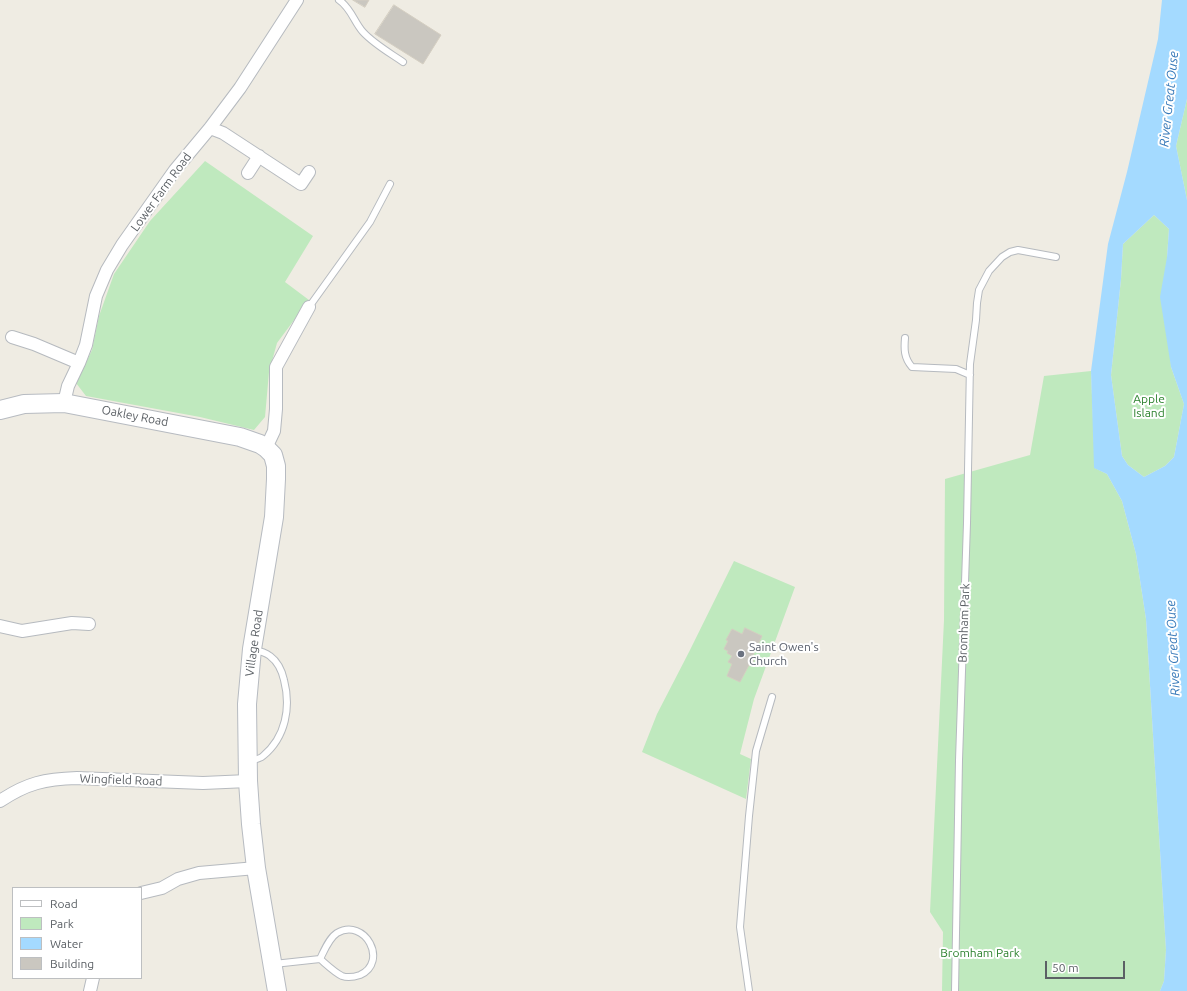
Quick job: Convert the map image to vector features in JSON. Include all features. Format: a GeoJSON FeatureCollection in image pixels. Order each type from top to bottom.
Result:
{"type":"FeatureCollection","features":[{"type":"Feature","properties":{"kind":"street","name":"Lower Farm Road"},"geometry":{"type":"LineString","coordinates":[[64,403],[68,386],[86,345],[96,296],[107,270],[122,245],[175,170],[210,128],[240,88],[297,0]]}},
{"type":"Feature","properties":{"kind":"street"},"geometry":{"type":"LineString","coordinates":[[210,128],[223,134],[259,156],[301,184],[309,172]]}},
{"type":"Feature","properties":{"kind":"street"},"geometry":{"type":"LineString","coordinates":[[248,173],[259,156]]}},
{"type":"Feature","properties":{"kind":"street"},"geometry":{"type":"LineString","coordinates":[[266,448],[274,431],[276,409],[276,367],[309,307]]}},
{"type":"Feature","properties":{"kind":"street"},"geometry":{"type":"LineString","coordinates":[[12,337],[34,344],[79,363]]}},
{"type":"Feature","properties":{"kind":"street","name":"Oakley Road"},"geometry":{"type":"LineString","coordinates":[[0,410],[24,404],[64,403],[240,437],[260,444],[266,448]]}},
{"type":"Feature","properties":{"kind":"street","name":"Village Road"},"geometry":{"type":"LineString","coordinates":[[266,448],[273,456],[276,466],[274,517],[252,649],[247,704],[248,781],[256,868],[278,991]]}},
{"type":"Feature","properties":{"kind":"street"},"geometry":{"type":"LineString","coordinates":[[0,626],[22,631],[72,623],[89,624]]}},
{"type":"Feature","properties":{"kind":"street","name":"Wingfield Road"},"geometry":{"type":"LineString","coordinates":[[0,801],[25,786],[56,779],[77,778],[203,783],[248,781]]}},
{"type":"Feature","properties":{"kind":"street"},"geometry":{"type":"LineString","coordinates":[[142,893],[162,888],[178,879],[200,873],[256,868]]}},
{"type":"Feature","properties":{"kind":"street"},"geometry":{"type":"LineString","coordinates":[[90,991],[93,979]]}},
{"type":"Feature","properties":{"kind":"lane"},"geometry":{"type":"LineString","coordinates":[[340,0],[347,6],[363,32],[403,62]]}},
{"type":"Feature","properties":{"kind":"lane"},"geometry":{"type":"LineString","coordinates":[[309,307],[370,222],[390,184]]}},
{"type":"Feature","properties":{"kind":"lane","name":"Bromham Park"},"geometry":{"type":"LineString","coordinates":[[955,991],[960,722],[967,524],[970,375],[977,303],[979,290],[989,271],[1002,257],[1010,252],[1018,250],[1056,257]]}},
{"type":"Feature","properties":{"kind":"lane"},"geometry":{"type":"LineString","coordinates":[[905,338],[905,355],[912,367],[956,370],[970,375]]}},
{"type":"Feature","properties":{"kind":"lane"},"geometry":{"type":"LineString","coordinates":[[248,762],[262,757],[279,738],[288,711],[286,687],[276,662],[263,652],[252,649]]}},
{"type":"Feature","properties":{"kind":"lane"},"geometry":{"type":"LineString","coordinates":[[749,991],[740,927],[756,750],[772,697]]}},
{"type":"Feature","properties":{"kind":"lane"},"geometry":{"type":"LineString","coordinates":[[274,964],[320,959],[342,976],[354,977],[363,973],[369,968],[374,958],[372,946],[364,934],[355,931],[345,931],[336,934],[329,942],[320,959]]}},
{"type":"Feature","properties":{"kind":"green space"},"geometry":{"type":"Polygon","coordinates":[[[1187,99],[1187,200],[1176,146],[1187,99]]]}},
{"type":"Feature","properties":{"kind":"green space"},"geometry":{"type":"Polygon","coordinates":[[[205,161],[313,236],[285,282],[309,300],[277,343],[269,372],[265,417],[254,430],[200,417],[86,396],[76,383],[92,350],[99,316],[114,274],[150,221],[205,161]]]}},
{"type":"Feature","properties":{"kind":"green space","name":"Apple Island"},"geometry":{"type":"Polygon","coordinates":[[[1154,215],[1169,229],[1167,257],[1171,367],[1184,404],[1174,457],[1165,466],[1144,477],[1128,465],[1122,456],[1111,375],[1121,279],[1123,244],[1154,215]]]}},
{"type":"Feature","properties":{"kind":"green space"},"geometry":{"type":"Polygon","coordinates":[[[1091,371],[1095,468],[1107,474],[1122,501],[1136,554],[1146,619],[1166,950],[1164,981],[1160,991],[942,991],[943,932],[930,912],[944,620],[945,479],[1030,455],[1044,376],[1091,371]]]}},
{"type":"Feature","properties":{"kind":"green space"},"geometry":{"type":"Polygon","coordinates":[[[734,561],[795,587],[754,699],[740,754],[751,759],[746,799],[642,752],[657,714],[734,561]]]}},
{"type":"Feature","properties":{"kind":"water","name":"River Great Ouse"},"geometry":{"type":"Polygon","coordinates":[[[1162,0],[1187,0],[1187,99],[1176,146],[1187,200],[1187,991],[1160,991],[1164,981],[1166,950],[1146,619],[1136,554],[1122,501],[1107,474],[1094,468],[1091,371],[1108,244],[1127,172],[1158,39],[1162,0]],[[1154,215],[1123,244],[1121,279],[1111,375],[1122,456],[1128,465],[1144,477],[1165,466],[1174,457],[1184,404],[1171,367],[1160,297],[1167,257],[1169,229],[1154,215]]]}},
{"type":"Feature","properties":{"kind":"building"},"geometry":{"type":"Polygon","coordinates":[[[353,0],[369,0],[365,7],[353,0]]]}},
{"type":"Feature","properties":{"kind":"building"},"geometry":{"type":"Polygon","coordinates":[[[394,5],[441,35],[423,64],[375,34],[394,5]]]}},
{"type":"Feature","properties":{"kind":"building","name":"Saint Owen's Church"},"geometry":{"type":"Polygon","coordinates":[[[745,628],[762,636],[751,659],[754,660],[751,666],[749,665],[740,682],[727,676],[732,664],[728,662],[732,656],[724,649],[728,641],[726,640],[732,629],[742,634],[745,628]]]}},
{"type":"Feature","properties":{"kind":"place","name":"Saint Owen's Church"},"geometry":{"type":"Point","coordinates":[741,654]}}]}
